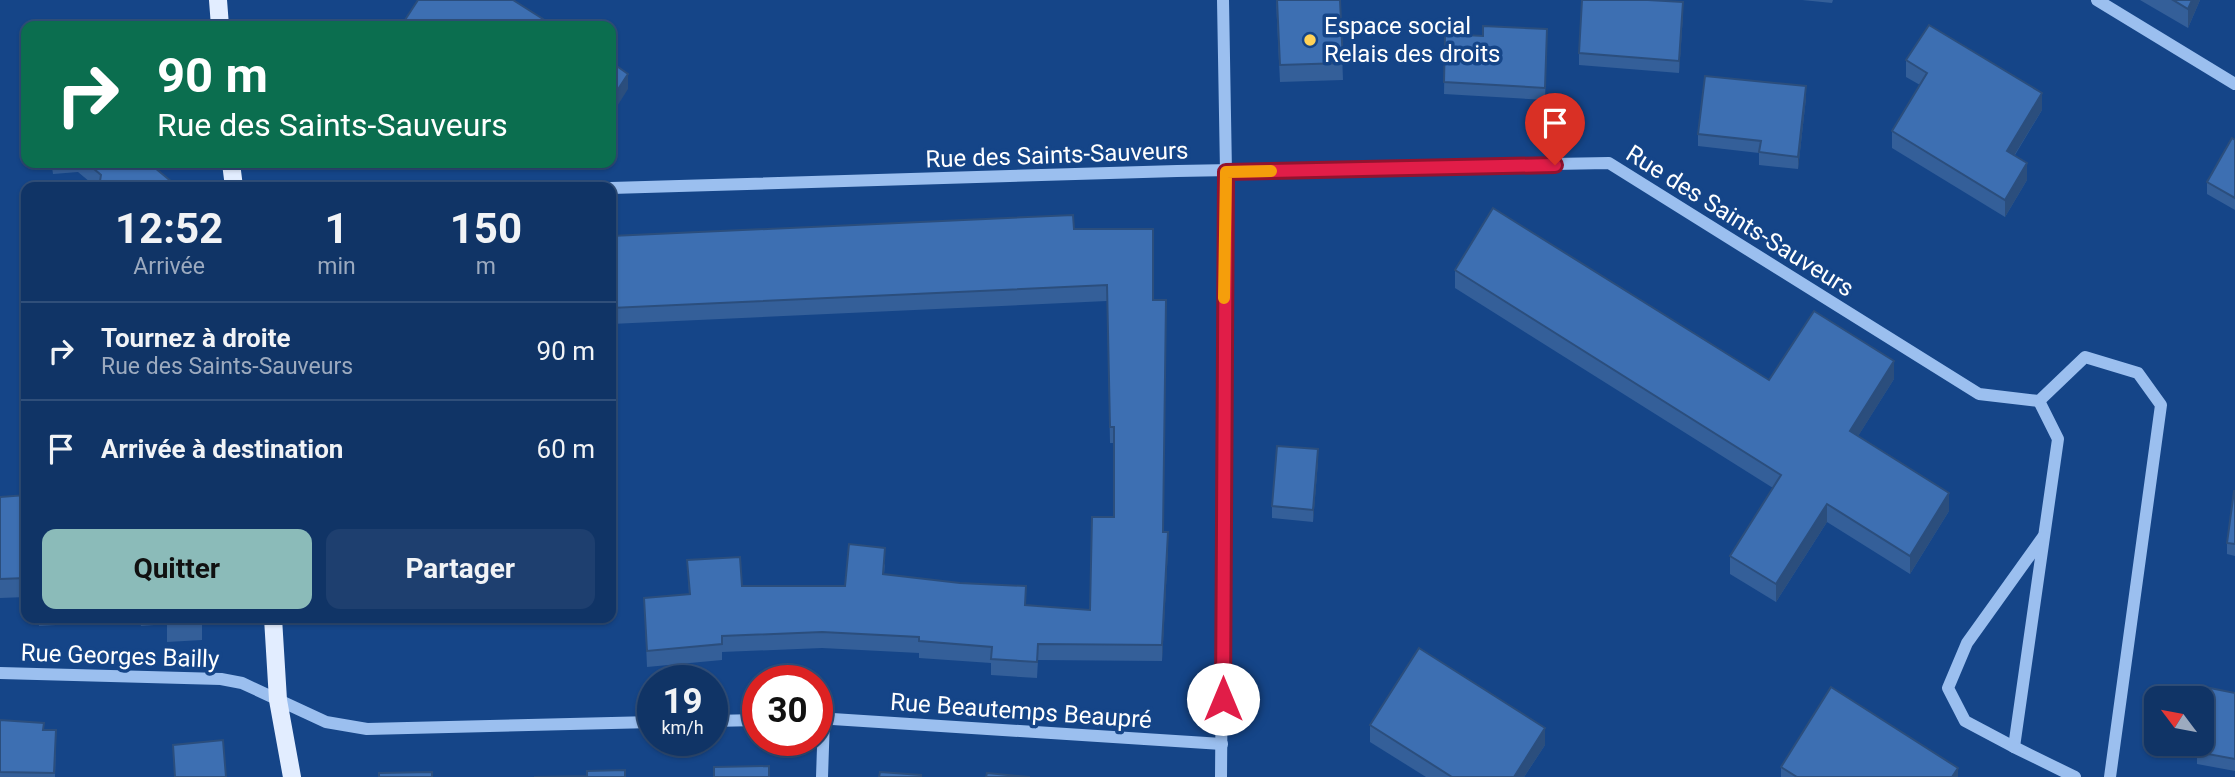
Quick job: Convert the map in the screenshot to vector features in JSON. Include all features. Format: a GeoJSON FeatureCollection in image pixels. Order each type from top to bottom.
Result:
{"type":"FeatureCollection","features":[{"type":"Feature","properties":{"kind":"main road"},"geometry":{"type":"LineString","coordinates":[[218,0],[220,21]]}},
{"type":"Feature","properties":{"kind":"main road"},"geometry":{"type":"LineString","coordinates":[[273,623],[278,699],[292,777]]}},
{"type":"Feature","properties":{"kind":"street"},"geometry":{"type":"LineString","coordinates":[[1221,777],[1226,172],[1223,0]]}},
{"type":"Feature","properties":{"kind":"street"},"geometry":{"type":"LineString","coordinates":[[2097,0],[2235,84]]}},
{"type":"Feature","properties":{"kind":"street","name":"Rue des Saints-Sauveurs"},"geometry":{"type":"LineString","coordinates":[[616,188],[1609,163],[1979,394],[2039,401]]}},
{"type":"Feature","properties":{"kind":"street"},"geometry":{"type":"LineString","coordinates":[[2014,747],[2058,439],[2039,401],[2085,357],[2138,373],[2161,405],[2110,777]]}},
{"type":"Feature","properties":{"kind":"street"},"geometry":{"type":"LineString","coordinates":[[2045,534],[1967,643],[1948,688],[1965,721],[2075,777]]}},
{"type":"Feature","properties":{"kind":"street","name":"Rue Georges Bailly"},"geometry":{"type":"LineString","coordinates":[[0,673],[221,679],[242,683],[278,699]]}},
{"type":"Feature","properties":{"kind":"street"},"geometry":{"type":"LineString","coordinates":[[278,699],[326,722],[367,729],[637,722]]}},
{"type":"Feature","properties":{"kind":"street","name":"Rue Beautemps Beaupré"},"geometry":{"type":"LineString","coordinates":[[833,719],[1222,744]]}},
{"type":"Feature","properties":{"kind":"street"},"geometry":{"type":"LineString","coordinates":[[822,756],[822,777]]}},
{"type":"Feature","properties":{"kind":"building"},"geometry":{"type":"Polygon","coordinates":[[[418,0],[513,0],[546,21],[404,21],[418,0]]]}},
{"type":"Feature","properties":{"kind":"building","name":"Espace social Relais des droits"},"geometry":{"type":"Polygon","coordinates":[[[1277,0],[1340,0],[1343,63],[1280,65],[1277,0]]]}},
{"type":"Feature","properties":{"kind":"building"},"geometry":{"type":"Polygon","coordinates":[[[1582,0],[1683,2],[1679,61],[1579,53],[1582,0]]]}},
{"type":"Feature","properties":{"kind":"building"},"geometry":{"type":"Polygon","coordinates":[[[2173,0],[2192,0],[2188,9],[2173,0]]]}},
{"type":"Feature","properties":{"kind":"building"},"geometry":{"type":"Polygon","coordinates":[[[1929,25],[2042,93],[2007,151],[2027,163],[2005,200],[1892,131],[1927,73],[1906,60],[1929,25]]]}},
{"type":"Feature","properties":{"kind":"building"},"geometry":{"type":"Polygon","coordinates":[[[1483,26],[1547,29],[1545,88],[1444,82],[1445,34],[1483,36],[1483,26]]]}},
{"type":"Feature","properties":{"kind":"building"},"geometry":{"type":"Polygon","coordinates":[[[616,66],[628,74],[616,92],[616,66]]]}},
{"type":"Feature","properties":{"kind":"building"},"geometry":{"type":"Polygon","coordinates":[[[1705,76],[1806,86],[1798,157],[1759,152],[1761,141],[1698,134],[1705,76]]]}},
{"type":"Feature","properties":{"kind":"building"},"geometry":{"type":"Polygon","coordinates":[[[2232,138],[2235,140],[2235,198],[2207,182],[2232,138]]]}},
{"type":"Feature","properties":{"kind":"building"},"geometry":{"type":"Polygon","coordinates":[[[93,168],[155,168],[172,182],[100,182],[101,175],[93,168]]]}},
{"type":"Feature","properties":{"kind":"building"},"geometry":{"type":"Polygon","coordinates":[[[1493,208],[1769,380],[1814,311],[1894,361],[1850,431],[1949,493],[1910,556],[1827,504],[1776,584],[1730,556],[1781,475],[1455,270],[1493,208]]]}},
{"type":"Feature","properties":{"kind":"building"},"geometry":{"type":"Polygon","coordinates":[[[1073,215],[1074,229],[1153,229],[1153,300],[1166,300],[1163,532],[1168,532],[1162,645],[1038,644],[1037,662],[991,659],[992,647],[919,641],[919,637],[822,632],[722,636],[722,644],[647,651],[644,598],[690,594],[687,560],[740,557],[742,586],[845,586],[849,544],[885,548],[883,574],[960,583],[1026,586],[1025,605],[1090,610],[1092,517],[1114,517],[1114,427],[1110,427],[1107,285],[616,308],[616,236],[1073,215]]]}},
{"type":"Feature","properties":{"kind":"building"},"geometry":{"type":"Polygon","coordinates":[[[1277,446],[1318,449],[1313,510],[1272,506],[1277,446]]]}},
{"type":"Feature","properties":{"kind":"building"},"geometry":{"type":"Polygon","coordinates":[[[2235,491],[2235,544],[2227,543],[2235,491]]]}},
{"type":"Feature","properties":{"kind":"building"},"geometry":{"type":"Polygon","coordinates":[[[21,495],[21,578],[0,579],[0,497],[21,495]]]}},
{"type":"Feature","properties":{"kind":"building"},"geometry":{"type":"Polygon","coordinates":[[[1419,648],[1545,728],[1514,777],[1452,777],[1370,725],[1419,648]]]}},
{"type":"Feature","properties":{"kind":"building"},"geometry":{"type":"Polygon","coordinates":[[[1831,687],[1958,768],[1952,777],[1797,777],[1781,767],[1831,687]]]}},
{"type":"Feature","properties":{"kind":"building"},"geometry":{"type":"Polygon","coordinates":[[[2214,689],[2235,693],[2235,759],[2214,755],[2214,689]]]}},
{"type":"Feature","properties":{"kind":"building"},"geometry":{"type":"Polygon","coordinates":[[[0,720],[44,723],[43,730],[56,730],[54,773],[0,772],[0,720]]]}},
{"type":"Feature","properties":{"kind":"building"},"geometry":{"type":"Polygon","coordinates":[[[223,740],[226,777],[175,777],[173,745],[223,740]]]}},
{"type":"Feature","properties":{"kind":"building"},"geometry":{"type":"Polygon","coordinates":[[[769,766],[769,777],[714,777],[714,767],[769,766]]]}},
{"type":"Feature","properties":{"kind":"building"},"geometry":{"type":"Polygon","coordinates":[[[625,770],[625,777],[534,777],[587,776],[587,771],[625,770]]]}},
{"type":"Feature","properties":{"kind":"building"},"geometry":{"type":"Polygon","coordinates":[[[432,772],[432,777],[379,777],[379,773],[432,772]]]}},
{"type":"Feature","properties":{"kind":"building"},"geometry":{"type":"Polygon","coordinates":[[[880,772],[921,775],[921,777],[879,777],[880,772]]]}},
{"type":"Feature","properties":{"kind":"building"},"geometry":{"type":"Polygon","coordinates":[[[987,773],[1030,777],[986,777],[987,773]]]}},
{"type":"Feature","properties":{"kind":"slow traffic"},"geometry":{"type":"LineString","coordinates":[[1224,298],[1226,172],[1271,171]]}},
{"type":"Feature","properties":{"kind":"place","name":"Espace social Relais des droits"},"geometry":{"type":"Point","coordinates":[1310,40]}},
{"type":"Feature","properties":{"kind":"route"},"geometry":{"type":"LineString","coordinates":[[1223,699],[1226,172],[1555,165]]}}]}
